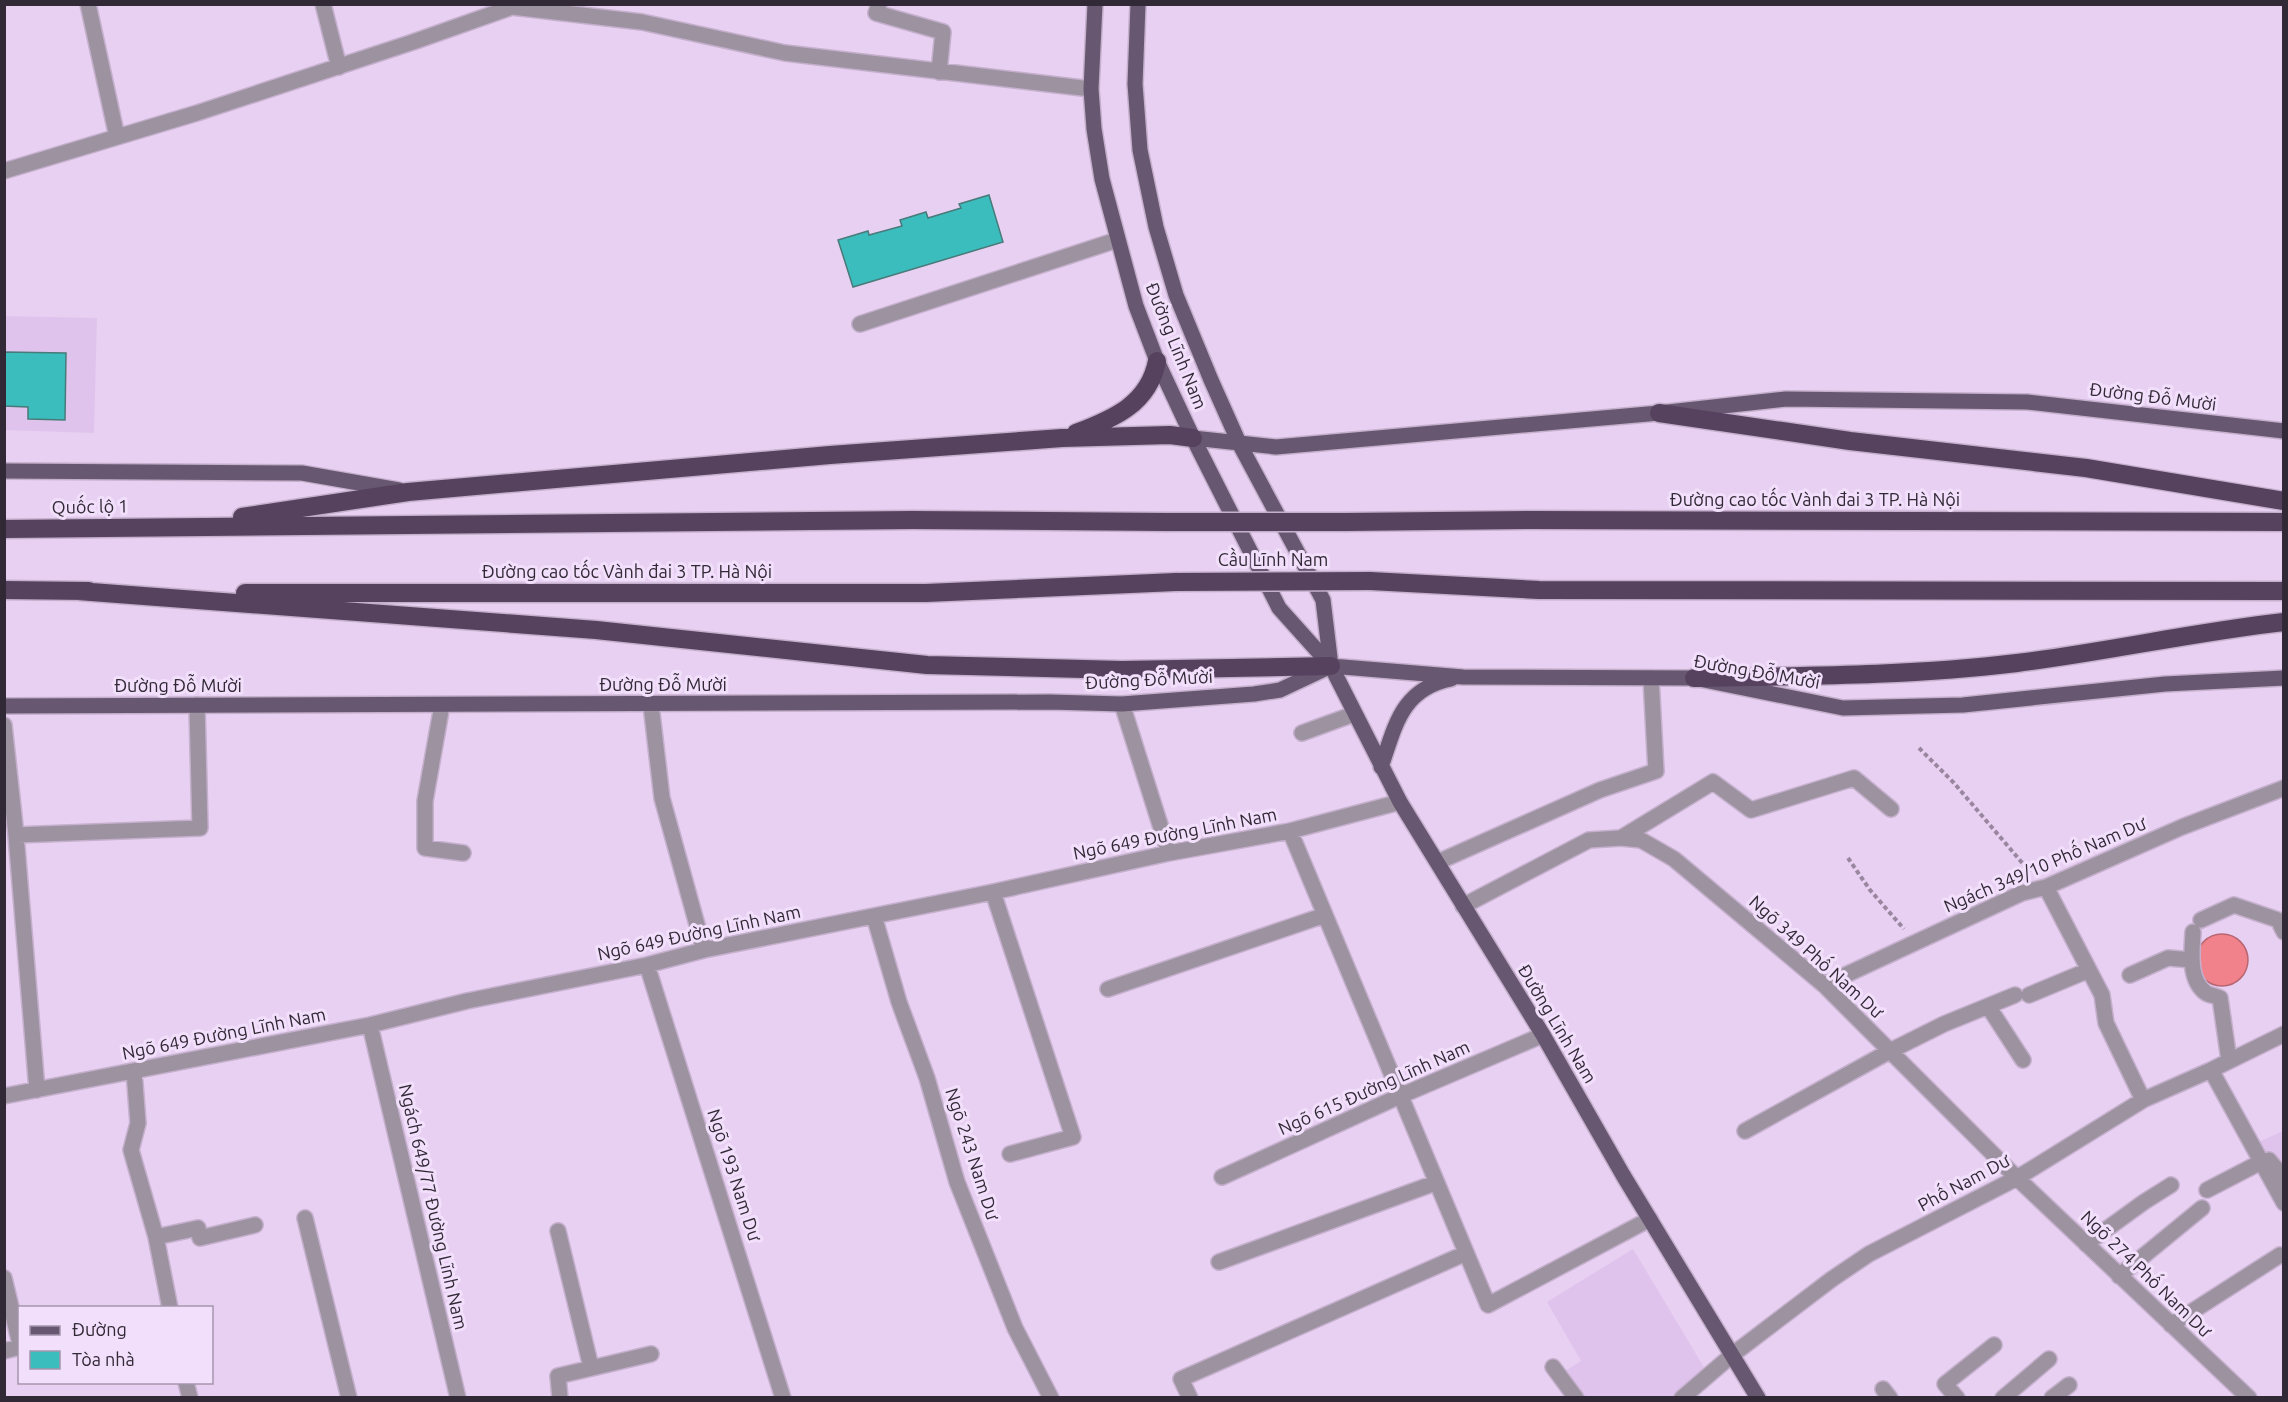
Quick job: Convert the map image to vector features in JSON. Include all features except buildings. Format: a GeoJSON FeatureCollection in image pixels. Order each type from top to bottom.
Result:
{"type":"FeatureCollection","features":[{"type":"Feature","properties":{"kind":"highway"},"geometry":{"type":"LineString","coordinates":[[1062,438],[1117,416],[1132,406],[1149,385],[1157,361]]}},
{"type":"Feature","properties":{"kind":"highway"},"geometry":{"type":"LineString","coordinates":[[1659,413],[1850,441],[2086,468],[2283,501]]}},
{"type":"Feature","properties":{"kind":"highway"},"geometry":{"type":"LineString","coordinates":[[176,527],[408,492],[819,456],[1062,438],[1170,435],[1193,438]]}},
{"type":"Feature","properties":{"kind":"highway","name":"Đường cao tốc Vành đai 3 TP. Hà Nội"},"geometry":{"type":"LineString","coordinates":[[176,527],[912,520],[2283,522]]}},
{"type":"Feature","properties":{"kind":"highway","name":"Quốc lộ 1"},"geometry":{"type":"LineString","coordinates":[[4,529],[176,527]]}},
{"type":"Feature","properties":{"kind":"highway","name":"Cầu Lĩnh Nam"},"geometry":{"type":"LineString","coordinates":[[1176,582],[1370,581],[1551,590],[2283,591]]}},
{"type":"Feature","properties":{"kind":"highway","name":"Đường cao tốc Vành đai 3 TP. Hà Nội"},"geometry":{"type":"LineString","coordinates":[[78,591],[359,594],[926,593],[1176,582]]}},
{"type":"Feature","properties":{"kind":"highway"},"geometry":{"type":"LineString","coordinates":[[4,590],[78,591],[596,630],[927,665],[1122,670],[1331,666]]}},
{"type":"Feature","properties":{"kind":"highway"},"geometry":{"type":"LineString","coordinates":[[1694,678],[1875,675],[2018,663],[2224,628],[2283,621]]}},
{"type":"Feature","properties":{"kind":"main road","name":"Đường Lĩnh Nam"},"geometry":{"type":"LineString","coordinates":[[1095,4],[1091,89],[1094,129],[1102,179],[1136,306],[1157,361],[1193,438],[1279,608],[1331,666],[1400,802],[1543,1035],[1758,1398]]}},
{"type":"Feature","properties":{"kind":"main road","name":"Đường Lĩnh Nam"},"geometry":{"type":"LineString","coordinates":[[1138,4],[1135,84],[1140,150],[1156,227],[1176,295],[1240,445],[1323,600],[1331,666]]}},
{"type":"Feature","properties":{"kind":"main road","name":"Đường Đỗ Mười"},"geometry":{"type":"LineString","coordinates":[[1193,438],[1240,445],[1276,447],[1659,413],[1786,399],[2026,402],[2283,432]]}},
{"type":"Feature","properties":{"kind":"main road"},"geometry":{"type":"LineString","coordinates":[[4,471],[302,473],[408,492]]}},
{"type":"Feature","properties":{"kind":"main road","name":"Đường Đỗ Mười"},"geometry":{"type":"LineString","coordinates":[[4,706],[1050,702],[1122,704],[1280,690],[1331,666],[1463,677],[1694,678],[1843,708],[1963,705],[2165,684],[2283,678]]}},
{"type":"Feature","properties":{"kind":"main road"},"geometry":{"type":"LineString","coordinates":[[1381,767],[1391,733],[1403,708],[1438,682],[1463,677]]}},
{"type":"Feature","properties":{"kind":"street"},"geometry":{"type":"LineString","coordinates":[[88,4],[117,137]]}},
{"type":"Feature","properties":{"kind":"street"},"geometry":{"type":"LineString","coordinates":[[324,4],[339,67]]}},
{"type":"Feature","properties":{"kind":"street"},"geometry":{"type":"LineString","coordinates":[[879,4],[876,13],[943,32],[939,72]]}},
{"type":"Feature","properties":{"kind":"street"},"geometry":{"type":"LineString","coordinates":[[4,171],[339,67],[512,5],[642,22],[785,53],[1091,89]]}},
{"type":"Feature","properties":{"kind":"street"},"geometry":{"type":"LineString","coordinates":[[860,324],[1117,240]]}},
{"type":"Feature","properties":{"kind":"street"},"geometry":{"type":"LineString","coordinates":[[1438,862],[1600,790],[1656,771],[1651,678]]}},
{"type":"Feature","properties":{"kind":"street"},"geometry":{"type":"LineString","coordinates":[[1122,704],[1168,854]]}},
{"type":"Feature","properties":{"kind":"street"},"geometry":{"type":"LineString","coordinates":[[16,835],[200,828],[197,705]]}},
{"type":"Feature","properties":{"kind":"street"},"geometry":{"type":"LineString","coordinates":[[442,705],[425,801],[425,848],[463,853]]}},
{"type":"Feature","properties":{"kind":"street"},"geometry":{"type":"LineString","coordinates":[[651,705],[662,798],[704,950]]}},
{"type":"Feature","properties":{"kind":"street"},"geometry":{"type":"LineString","coordinates":[[1302,733],[1354,714]]}},
{"type":"Feature","properties":{"kind":"street"},"geometry":{"type":"LineString","coordinates":[[4,725],[16,835],[37,1090]]}},
{"type":"Feature","properties":{"kind":"street"},"geometry":{"type":"LineString","coordinates":[[1621,838],[1713,782],[1751,810],[1854,778],[1891,809]]}},
{"type":"Feature","properties":{"kind":"street","name":"Ngách 349/10 Phố Nam Dư"},"geometry":{"type":"LineString","coordinates":[[1824,985],[2022,893],[2041,888],[2182,827],[2283,788]]}},
{"type":"Feature","properties":{"kind":"street","name":"Ngõ 649 Đường Lĩnh Nam"},"geometry":{"type":"LineString","coordinates":[[4,1096],[370,1025],[466,1001],[647,965],[704,950],[1290,831],[1400,802]]}},
{"type":"Feature","properties":{"kind":"street"},"geometry":{"type":"LineString","coordinates":[[1290,831],[1464,1254],[1488,1305],[1650,1219]]}},
{"type":"Feature","properties":{"kind":"street","name":"Ngõ 349 Phố Nam Dư"},"geometry":{"type":"LineString","coordinates":[[1464,906],[1589,840],[1621,838],[1641,840],[1674,858],[1824,985],[2017,1178]]}},
{"type":"Feature","properties":{"kind":"street"},"geometry":{"type":"LineString","coordinates":[[2041,888],[2102,995],[2106,1023],[2143,1100]]}},
{"type":"Feature","properties":{"kind":"street"},"geometry":{"type":"LineString","coordinates":[[993,892],[1073,1137],[1010,1154]]}},
{"type":"Feature","properties":{"kind":"street"},"geometry":{"type":"LineString","coordinates":[[2229,1060],[2220,998],[2206,993],[2196,978],[2192,960],[2197,926],[2234,905],[2282,923]]}},
{"type":"Feature","properties":{"kind":"street"},"geometry":{"type":"LineString","coordinates":[[1108,989],[1325,915]]}},
{"type":"Feature","properties":{"kind":"street","name":"Ngõ 243 Nam Dư"},"geometry":{"type":"LineString","coordinates":[[874,916],[899,1002],[927,1078],[957,1182],[1015,1328],[1051,1398]]}},
{"type":"Feature","properties":{"kind":"street"},"geometry":{"type":"LineString","coordinates":[[2130,975],[2168,958],[2192,960]]}},
{"type":"Feature","properties":{"kind":"street","name":"Ngõ 193 Nam Dư"},"geometry":{"type":"LineString","coordinates":[[647,965],[783,1398]]}},
{"type":"Feature","properties":{"kind":"street"},"geometry":{"type":"LineString","coordinates":[[1745,1131],[1944,1024],[2089,970]]}},
{"type":"Feature","properties":{"kind":"street"},"geometry":{"type":"LineString","coordinates":[[1988,1006],[2023,1060]]}},
{"type":"Feature","properties":{"kind":"street","name":"Ngách 649/77 Đường Lĩnh Nam"},"geometry":{"type":"LineString","coordinates":[[370,1025],[458,1398]]}},
{"type":"Feature","properties":{"kind":"street","name":"Phố Nam Dư"},"geometry":{"type":"LineString","coordinates":[[1682,1398],[1732,1355],[1832,1279],[1869,1254],[2017,1178],[2143,1100],[2211,1070],[2283,1034]]}},
{"type":"Feature","properties":{"kind":"street","name":"Ngõ 615 Đường Lĩnh Nam"},"geometry":{"type":"LineString","coordinates":[[1222,1177],[1400,1096],[1543,1035]]}},
{"type":"Feature","properties":{"kind":"street"},"geometry":{"type":"LineString","coordinates":[[2211,1070],[2265,1161],[2283,1203]]}},
{"type":"Feature","properties":{"kind":"street"},"geometry":{"type":"LineString","coordinates":[[134,1071],[138,1123],[131,1150],[156,1237],[170,1306]]}},
{"type":"Feature","properties":{"kind":"street"},"geometry":{"type":"LineString","coordinates":[[2265,1161],[2283,1178]]}},
{"type":"Feature","properties":{"kind":"street"},"geometry":{"type":"LineString","coordinates":[[2207,1190],[2265,1161]]}},
{"type":"Feature","properties":{"kind":"street","name":"Ngõ 274 Phố Nam Dư"},"geometry":{"type":"LineString","coordinates":[[2017,1178],[2249,1398]]}},
{"type":"Feature","properties":{"kind":"street"},"geometry":{"type":"LineString","coordinates":[[1220,1262],[1435,1183]]}},
{"type":"Feature","properties":{"kind":"street"},"geometry":{"type":"LineString","coordinates":[[2086,1244],[2171,1185]]}},
{"type":"Feature","properties":{"kind":"street"},"geometry":{"type":"LineString","coordinates":[[2119,1276],[2202,1208]]}},
{"type":"Feature","properties":{"kind":"street"},"geometry":{"type":"LineString","coordinates":[[305,1218],[349,1398]]}},
{"type":"Feature","properties":{"kind":"street"},"geometry":{"type":"LineString","coordinates":[[156,1237],[198,1228],[200,1238],[255,1225]]}},
{"type":"Feature","properties":{"kind":"street"},"geometry":{"type":"LineString","coordinates":[[558,1231],[591,1367]]}},
{"type":"Feature","properties":{"kind":"street"},"geometry":{"type":"LineString","coordinates":[[1190,1398],[1181,1380],[1464,1254]]}},
{"type":"Feature","properties":{"kind":"street"},"geometry":{"type":"LineString","coordinates":[[2171,1325],[2280,1255]]}},
{"type":"Feature","properties":{"kind":"street"},"geometry":{"type":"LineString","coordinates":[[4,1278],[18,1338]]}},
{"type":"Feature","properties":{"kind":"street"},"geometry":{"type":"LineString","coordinates":[[1957,1398],[1945,1384],[1994,1345]]}},
{"type":"Feature","properties":{"kind":"street"},"geometry":{"type":"LineString","coordinates":[[560,1398],[558,1376],[651,1354]]}},
{"type":"Feature","properties":{"kind":"street"},"geometry":{"type":"LineString","coordinates":[[2003,1398],[2049,1359]]}},
{"type":"Feature","properties":{"kind":"street"},"geometry":{"type":"LineString","coordinates":[[1553,1367],[1576,1398]]}},
{"type":"Feature","properties":{"kind":"street"},"geometry":{"type":"LineString","coordinates":[[2052,1398],[2069,1385]]}},
{"type":"Feature","properties":{"kind":"path"},"geometry":{"type":"LineString","coordinates":[[1919,748],[1954,783],[2041,888]]}},
{"type":"Feature","properties":{"kind":"path"},"geometry":{"type":"LineString","coordinates":[[1848,858],[1895,922],[1918,942]]}},
{"type":"Feature","properties":{"kind":"shaded area"},"geometry":{"type":"Polygon","coordinates":[[[5,316],[97,318],[94,433],[5,430],[5,316]]]}},
{"type":"Feature","properties":{"kind":"shaded area"},"geometry":{"type":"Polygon","coordinates":[[[2217,934],[2227,934],[2241,941],[2248,960],[2241,979],[2227,986],[2217,986],[2207,982],[2200,975],[2196,965],[2196,955],[2200,945],[2207,938],[2217,934]]]}},
{"type":"Feature","properties":{"kind":"shaded area"},"geometry":{"type":"Polygon","coordinates":[[[2283,1131],[2283,1198],[2254,1144],[2283,1131]]]}},
{"type":"Feature","properties":{"kind":"shaded area"},"geometry":{"type":"Polygon","coordinates":[[[1633,1249],[1705,1369],[1673,1397],[1581,1397],[1562,1373],[1581,1361],[1547,1302],[1633,1249]]]}}]}
